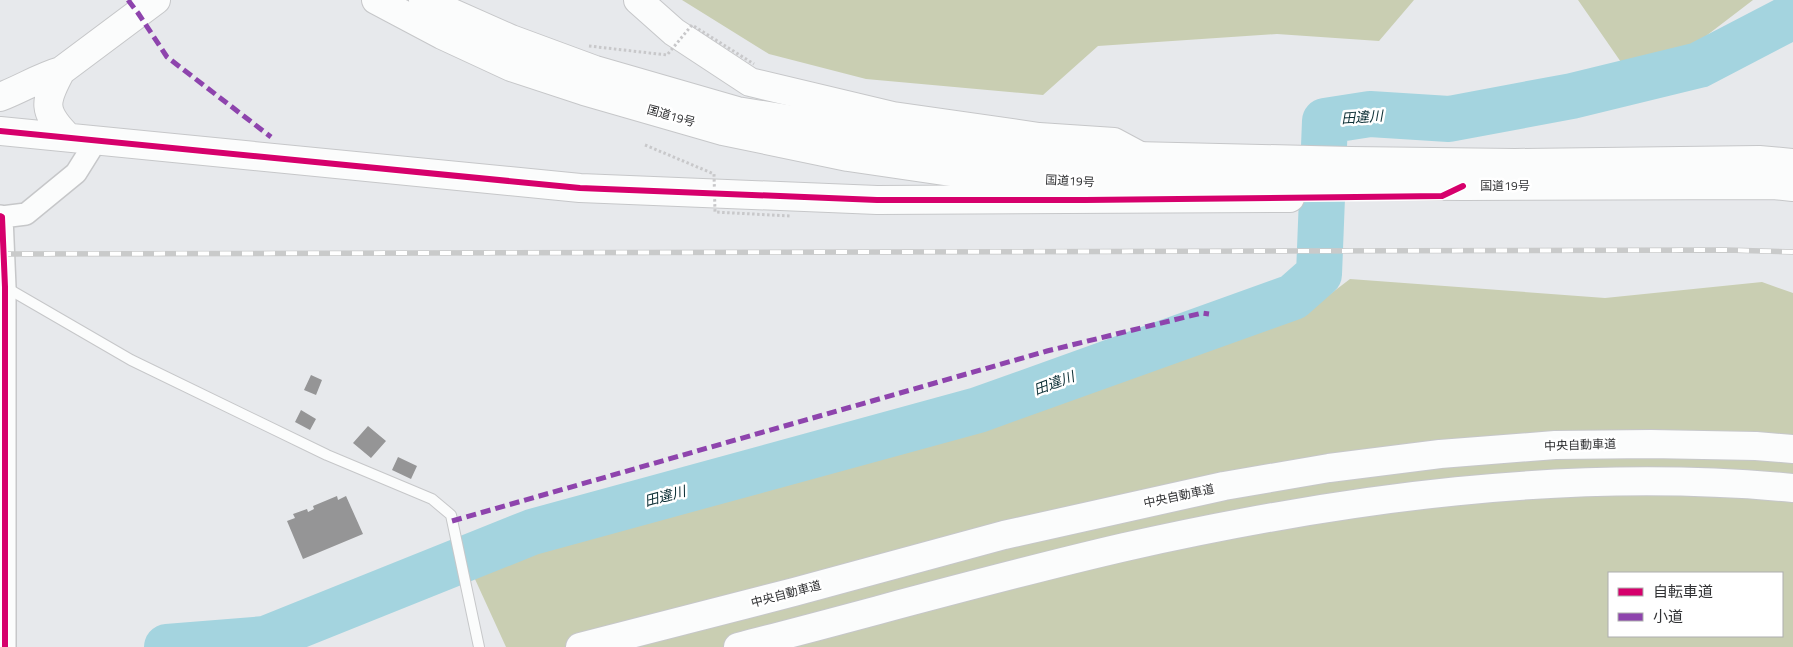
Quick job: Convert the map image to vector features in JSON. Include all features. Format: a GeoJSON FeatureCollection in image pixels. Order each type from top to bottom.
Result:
{"type":"FeatureCollection","features":[{"type":"Feature","properties":{"kind":"main road"},"geometry":{"type":"LineString","coordinates":[[0,97],[61,71],[156,0]]}},
{"type":"Feature","properties":{"kind":"main road","name":"国道19号"},"geometry":{"type":"LineString","coordinates":[[376,0],[442,35],[511,68],[584,91],[723,131],[838,155],[978,176],[1112,183],[1349,181],[1463,186],[1773,185],[1793,187]]}},
{"type":"Feature","properties":{"kind":"main road","name":"国道19号"},"geometry":{"type":"LineString","coordinates":[[423,0],[511,39],[595,70],[738,111],[958,147],[1051,154],[1142,157],[1302,181]]}},
{"type":"Feature","properties":{"kind":"main road"},"geometry":{"type":"LineString","coordinates":[[638,0],[674,32],[750,82],[893,116],[1039,137],[1114,142],[1142,157]]}},
{"type":"Feature","properties":{"kind":"main road"},"geometry":{"type":"LineString","coordinates":[[61,71],[50,94],[48,105],[53,122],[68,137]]}},
{"type":"Feature","properties":{"kind":"main road"},"geometry":{"type":"LineString","coordinates":[[0,131],[580,188],[877,200],[1302,181]]}},
{"type":"Feature","properties":{"kind":"main road","name":"国道19号"},"geometry":{"type":"LineString","coordinates":[[1349,181],[1515,164],[1759,160],[1793,163]]}},
{"type":"Feature","properties":{"kind":"main road","name":"中央自動車道"},"geometry":{"type":"LineString","coordinates":[[580,647],[1004,535],[1224,486],[1329,468],[1440,454],[1555,445],[1670,444],[1793,449]]}},
{"type":"Feature","properties":{"kind":"main road"},"geometry":{"type":"LineString","coordinates":[[738,647],[1124,548],[1234,524],[1338,505],[1445,492],[1557,483],[1656,481],[1753,484],[1793,488]]}},
{"type":"Feature","properties":{"kind":"street"},"geometry":{"type":"LineString","coordinates":[[5,641],[5,287],[1,216],[26,214],[76,173],[96,141]]}},
{"type":"Feature","properties":{"kind":"lane"},"geometry":{"type":"LineString","coordinates":[[5,287],[131,360],[327,455],[432,499],[451,515],[479,647]]}},
{"type":"Feature","properties":{"kind":"path"},"geometry":{"type":"LineString","coordinates":[[589,46],[667,55],[692,25],[754,64]]}},
{"type":"Feature","properties":{"kind":"path"},"geometry":{"type":"LineString","coordinates":[[645,145],[714,174],[715,212],[790,216]]}},
{"type":"Feature","properties":{"kind":"green space"},"geometry":{"type":"Polygon","coordinates":[[[682,0],[1414,0],[1379,41],[1277,34],[1098,46],[1043,95],[866,79],[769,54],[682,0]]]}},
{"type":"Feature","properties":{"kind":"green space"},"geometry":{"type":"Polygon","coordinates":[[[1578,0],[1753,0],[1685,52],[1623,65],[1578,0]]]}},
{"type":"Feature","properties":{"kind":"green space"},"geometry":{"type":"Polygon","coordinates":[[[1350,279],[1605,298],[1762,282],[1793,293],[1793,647],[506,647],[469,566],[609,523],[991,424],[1312,308],[1350,279]]]}},
{"type":"Feature","properties":{"kind":"building"},"geometry":{"type":"Polygon","coordinates":[[[311,375],[322,380],[316,395],[304,390],[311,375]]]}},
{"type":"Feature","properties":{"kind":"building"},"geometry":{"type":"Polygon","coordinates":[[[301,410],[316,419],[310,430],[295,422],[301,410]]]}},
{"type":"Feature","properties":{"kind":"building"},"geometry":{"type":"Polygon","coordinates":[[[368,426],[386,441],[371,458],[353,443],[368,426]]]}},
{"type":"Feature","properties":{"kind":"building"},"geometry":{"type":"Polygon","coordinates":[[[398,457],[417,466],[411,479],[392,470],[398,457]]]}},
{"type":"Feature","properties":{"kind":"building"},"geometry":{"type":"Polygon","coordinates":[[[337,496],[338,500],[346,496],[363,534],[303,559],[287,521],[295,518],[293,514],[307,509],[308,512],[314,509],[313,506],[337,496]]]}},
{"type":"Feature","properties":{"kind":"waterway","name":"田違川"},"geometry":{"type":"LineString","coordinates":[[167,647],[265,639],[532,532],[978,410],[1293,297],[1319,274],[1325,121],[1370,114],[1449,119],[1572,96],[1699,65],[1793,16]]}},
{"type":"Feature","properties":{"kind":"railway"},"geometry":{"type":"LineString","coordinates":[[0,254],[1726,250],[1793,252]]}},
{"type":"Feature","properties":{"kind":"marked path"},"geometry":{"type":"LineString","coordinates":[[128,0],[167,57],[271,137]]}},
{"type":"Feature","properties":{"kind":"marked path"},"geometry":{"type":"LineString","coordinates":[[452,521],[1047,351],[1202,313],[1209,314]]}},
{"type":"Feature","properties":{"kind":"cycle path"},"geometry":{"type":"LineString","coordinates":[[0,131],[580,188],[877,200],[1442,196],[1463,186]]}},
{"type":"Feature","properties":{"kind":"cycle path"},"geometry":{"type":"LineString","coordinates":[[0,216],[2,217],[5,287],[5,647]]}}]}
